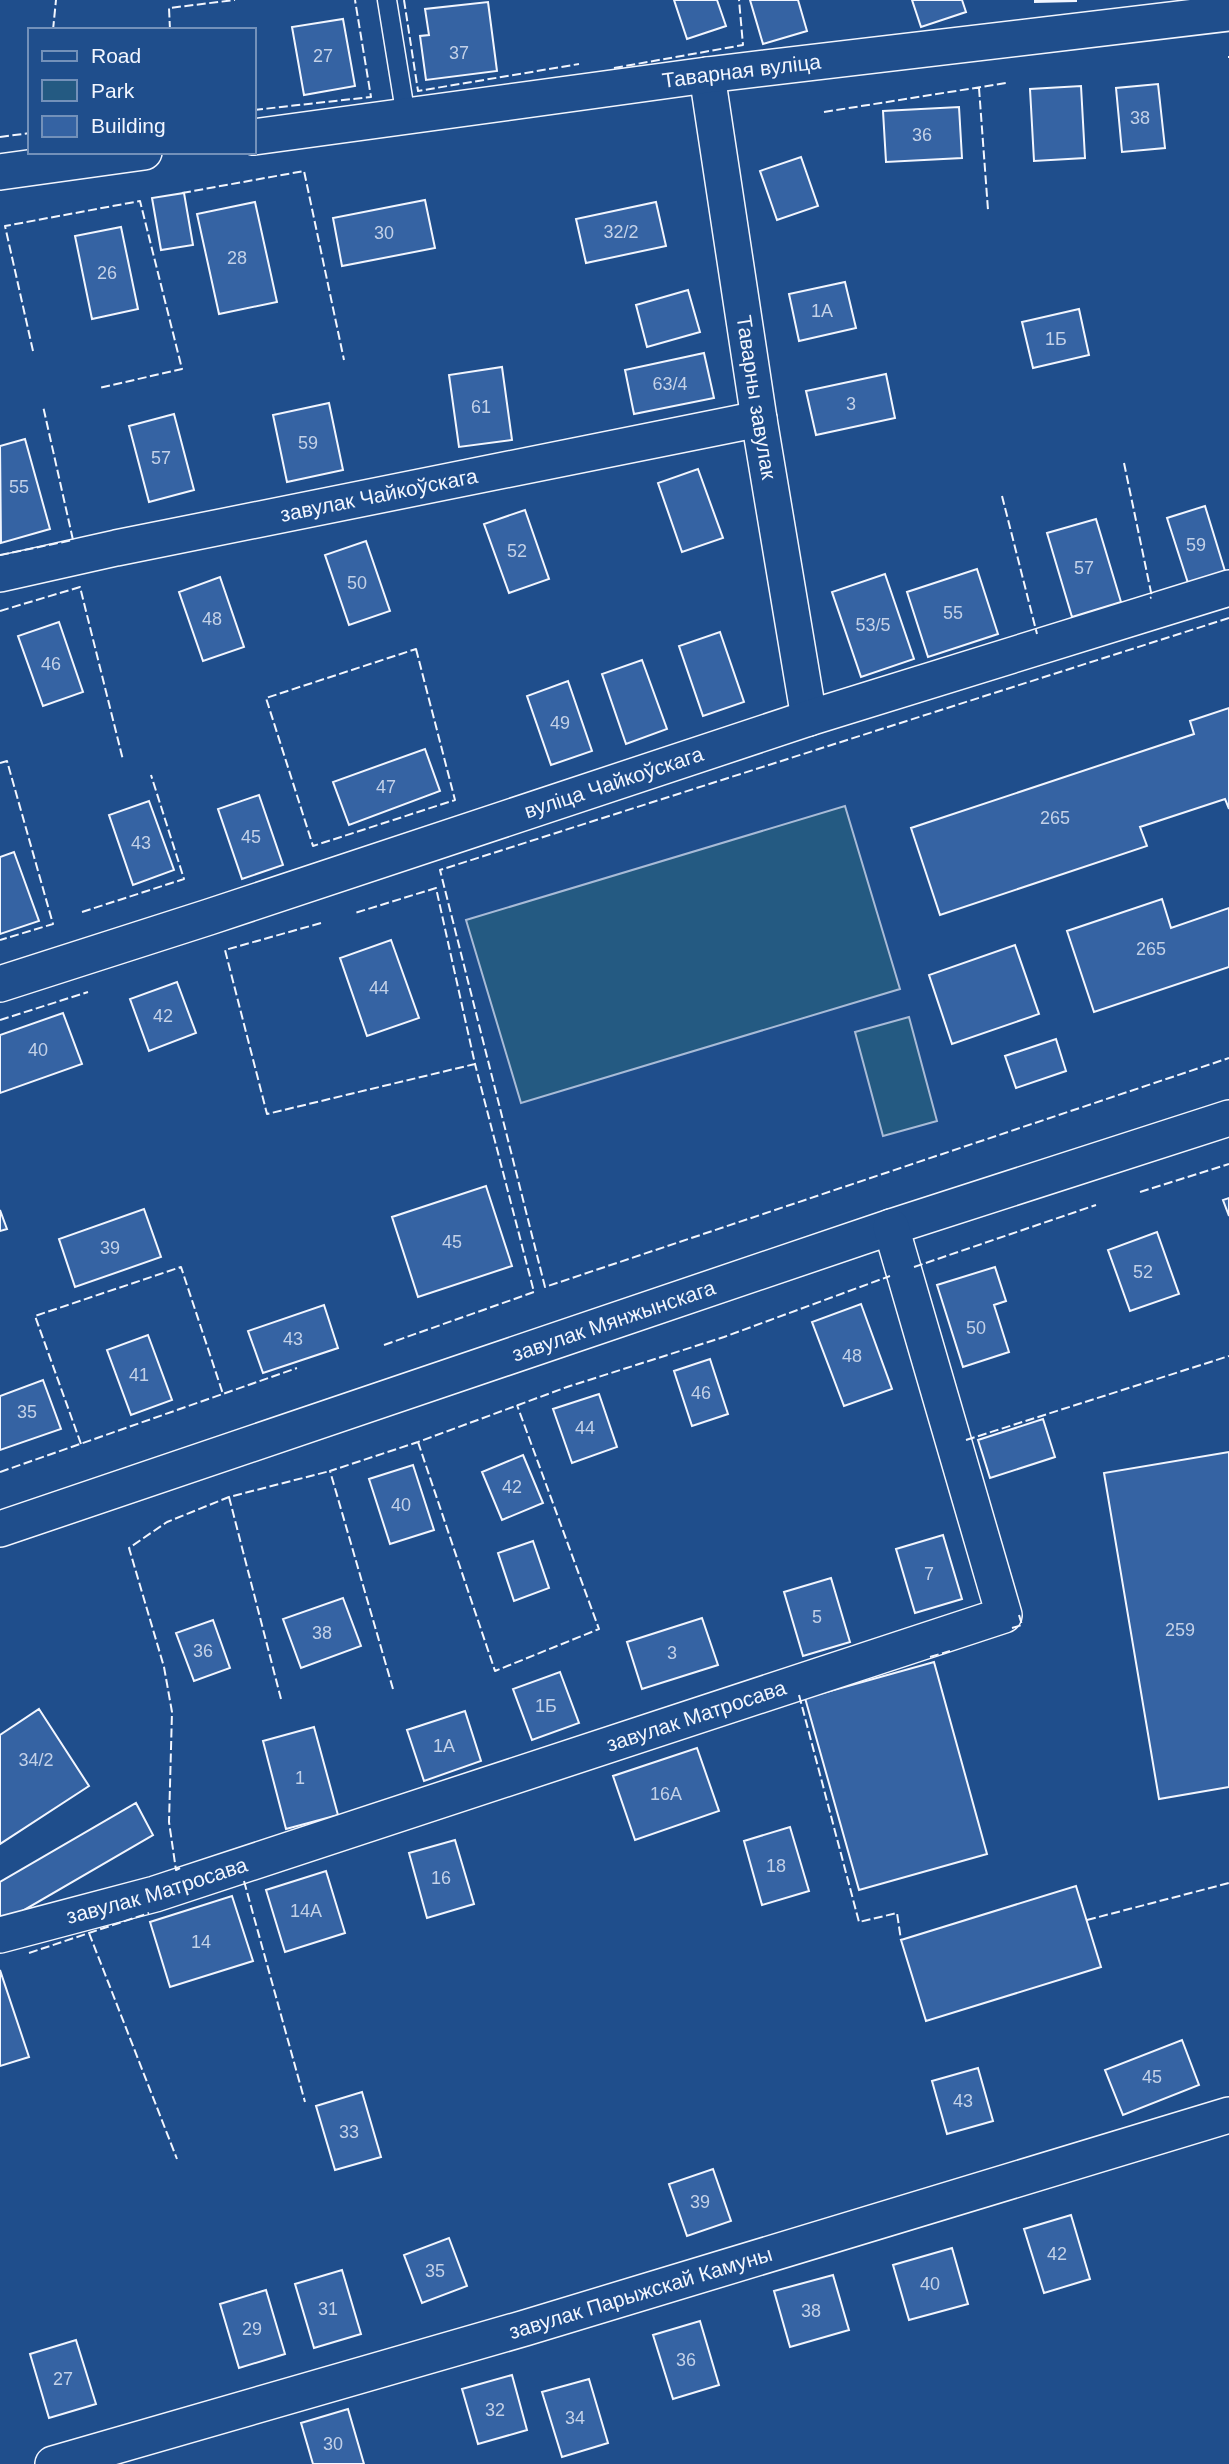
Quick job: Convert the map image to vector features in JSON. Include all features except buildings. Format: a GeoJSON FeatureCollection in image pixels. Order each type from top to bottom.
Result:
{"type":"FeatureCollection","features":[{"type":"Feature","properties":{"kind":"street","name":"Таварная вуліца"},"geometry":{"type":"LineString","coordinates":[[256,137],[707,75],[1229,13]]}},
{"type":"Feature","properties":{"kind":"street","name":"Таварны завулак"},"geometry":{"type":"LineString","coordinates":[[707,75],[759,419],[809,718]]}},
{"type":"Feature","properties":{"kind":"street"},"geometry":{"type":"LineString","coordinates":[[0,172],[130,154]]}},
{"type":"Feature","properties":{"kind":"street","name":"завулак Чайкоўскага"},"geometry":{"type":"LineString","coordinates":[[0,574],[759,419]]}},
{"type":"Feature","properties":{"kind":"street","name":"вуліца Чайкоўскага"},"geometry":{"type":"LineString","coordinates":[[0,984],[809,718],[1229,588]]}},
{"type":"Feature","properties":{"kind":"street","name":"завулак Мянжынскага"},"geometry":{"type":"LineString","coordinates":[[0,1529],[891,1227],[1229,1118]]}},
{"type":"Feature","properties":{"kind":"street","name":"завулак Матросава"},"geometry":{"type":"LineString","coordinates":[[0,1935],[155,1894],[1004,1615],[891,1227]]}},
{"type":"Feature","properties":{"kind":"street","name":"завулак Парыжскай Камуны"},"geometry":{"type":"LineString","coordinates":[[53,2464],[525,2328],[1229,2115]]}},
{"type":"Feature","properties":{"kind":"lane"},"geometry":{"type":"LineString","coordinates":[[387,0],[406,117]]}},
{"type":"Feature","properties":{"kind":"green space"},"geometry":{"type":"Polygon","coordinates":[[[845,806],[900,989],[521,1103],[466,920],[845,806]]]}},
{"type":"Feature","properties":{"kind":"green space"},"geometry":{"type":"Polygon","coordinates":[[[909,1017],[937,1121],[883,1136],[855,1032],[909,1017]]]}},
{"type":"Feature","properties":{"kind":"fence"},"geometry":{"type":"LineString","coordinates":[[53,28],[56,0]]}},
{"type":"Feature","properties":{"kind":"fence"},"geometry":{"type":"LineString","coordinates":[[170,28],[169,8],[235,0]]}},
{"type":"Feature","properties":{"kind":"fence"},"geometry":{"type":"LineString","coordinates":[[256,110],[371,97],[355,0]]}},
{"type":"Feature","properties":{"kind":"fence"},"geometry":{"type":"LineString","coordinates":[[404,0],[418,91],[579,64]]}},
{"type":"Feature","properties":{"kind":"fence"},"geometry":{"type":"LineString","coordinates":[[614,68],[743,45],[739,0]]}},
{"type":"Feature","properties":{"kind":"fence"},"geometry":{"type":"LineString","coordinates":[[824,112],[1006,83]]}},
{"type":"Feature","properties":{"kind":"fence"},"geometry":{"type":"LineString","coordinates":[[979,88],[988,210]]}},
{"type":"Feature","properties":{"kind":"fence"},"geometry":{"type":"LineString","coordinates":[[0,137],[28,133]]}},
{"type":"Feature","properties":{"kind":"fence"},"geometry":{"type":"LineString","coordinates":[[182,193],[304,171],[344,360]]}},
{"type":"Feature","properties":{"kind":"fence"},"geometry":{"type":"LineString","coordinates":[[33,351],[5,226],[140,201],[182,369],[99,388]]}},
{"type":"Feature","properties":{"kind":"fence"},"geometry":{"type":"LineString","coordinates":[[0,555],[73,540],[43,406]]}},
{"type":"Feature","properties":{"kind":"fence"},"geometry":{"type":"LineString","coordinates":[[1124,463],[1152,597],[1150,598]]}},
{"type":"Feature","properties":{"kind":"fence"},"geometry":{"type":"LineString","coordinates":[[1002,496],[1037,634]]}},
{"type":"Feature","properties":{"kind":"fence"},"geometry":{"type":"LineString","coordinates":[[0,611],[80,587],[123,760]]}},
{"type":"Feature","properties":{"kind":"fence"},"geometry":{"type":"LineString","coordinates":[[1229,618],[440,870],[545,1287],[1229,1058]]}},
{"type":"Feature","properties":{"kind":"fence"},"geometry":{"type":"LineString","coordinates":[[416,649],[455,800],[313,846],[266,698],[416,649]]}},
{"type":"Feature","properties":{"kind":"fence"},"geometry":{"type":"LineString","coordinates":[[0,763],[7,761],[53,924],[0,940]]}},
{"type":"Feature","properties":{"kind":"fence"},"geometry":{"type":"LineString","coordinates":[[82,912],[184,879],[151,775]]}},
{"type":"Feature","properties":{"kind":"fence"},"geometry":{"type":"LineString","coordinates":[[321,923],[225,950],[267,1114],[475,1064],[436,888],[355,913]]}},
{"type":"Feature","properties":{"kind":"fence"},"geometry":{"type":"LineString","coordinates":[[0,1020],[88,992]]}},
{"type":"Feature","properties":{"kind":"fence"},"geometry":{"type":"LineString","coordinates":[[384,1345],[534,1292],[475,1064]]}},
{"type":"Feature","properties":{"kind":"fence"},"geometry":{"type":"LineString","coordinates":[[1140,1192],[1229,1164]]}},
{"type":"Feature","properties":{"kind":"fence"},"geometry":{"type":"LineString","coordinates":[[914,1267],[1096,1205]]}},
{"type":"Feature","properties":{"kind":"fence"},"geometry":{"type":"LineString","coordinates":[[81,1444],[35,1316],[181,1267],[223,1394]]}},
{"type":"Feature","properties":{"kind":"fence"},"geometry":{"type":"LineString","coordinates":[[393,1689],[330,1471],[567,1387],[724,1337],[890,1276]]}},
{"type":"Feature","properties":{"kind":"fence"},"geometry":{"type":"LineString","coordinates":[[966,1440],[1229,1356]]}},
{"type":"Feature","properties":{"kind":"fence"},"geometry":{"type":"LineString","coordinates":[[0,1472],[297,1368]]}},
{"type":"Feature","properties":{"kind":"fence"},"geometry":{"type":"LineString","coordinates":[[418,1442],[495,1671],[599,1629],[517,1405]]}},
{"type":"Feature","properties":{"kind":"fence"},"geometry":{"type":"LineString","coordinates":[[180,1868],[176,1870],[169,1822],[172,1712],[164,1667],[129,1548],[167,1522],[229,1497],[330,1471]]}},
{"type":"Feature","properties":{"kind":"fence"},"geometry":{"type":"LineString","coordinates":[[229,1497],[281,1699]]}},
{"type":"Feature","properties":{"kind":"fence"},"geometry":{"type":"LineString","coordinates":[[1012,1628],[1022,1625],[1019,1615]]}},
{"type":"Feature","properties":{"kind":"fence"},"geometry":{"type":"LineString","coordinates":[[930,1657],[950,1651]]}},
{"type":"Feature","properties":{"kind":"fence"},"geometry":{"type":"LineString","coordinates":[[799,1695],[859,1922],[897,1913],[901,1940]]}},
{"type":"Feature","properties":{"kind":"fence"},"geometry":{"type":"LineString","coordinates":[[244,1881],[305,2102]]}},
{"type":"Feature","properties":{"kind":"fence"},"geometry":{"type":"LineString","coordinates":[[1087,1920],[1229,1883]]}},
{"type":"Feature","properties":{"kind":"fence"},"geometry":{"type":"LineString","coordinates":[[29,1953],[149,1913]]}},
{"type":"Feature","properties":{"kind":"fence"},"geometry":{"type":"LineString","coordinates":[[89,1933],[177,2159]]}}]}
